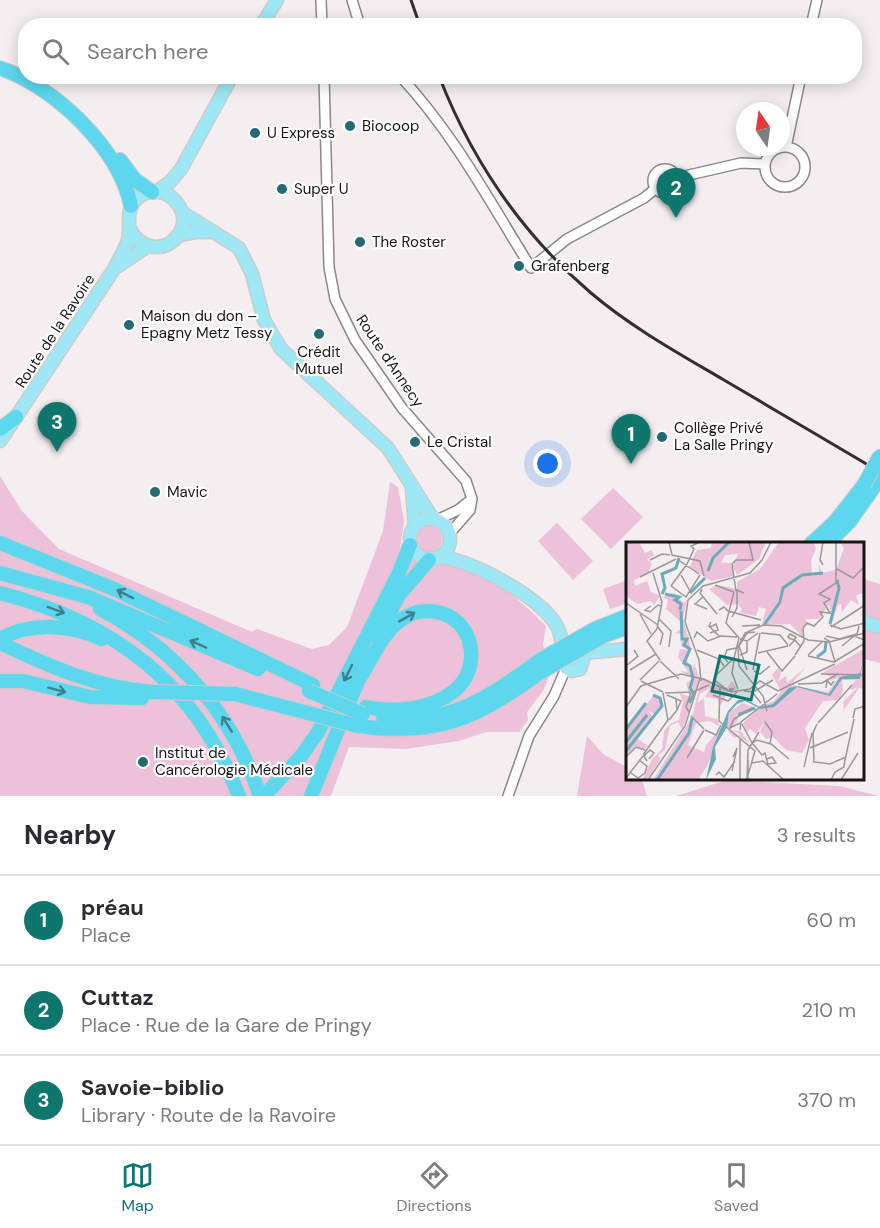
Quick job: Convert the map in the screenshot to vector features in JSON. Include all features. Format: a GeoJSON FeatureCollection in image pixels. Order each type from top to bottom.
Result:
{"type":"FeatureCollection","features":[{"type":"Feature","properties":{"kind":"highway"},"geometry":{"type":"LineString","coordinates":[[0,60],[18,68]]}},
{"type":"Feature","properties":{"kind":"highway"},"geometry":{"type":"LineString","coordinates":[[0,68],[18,77]]}},
{"type":"Feature","properties":{"kind":"highway"},"geometry":{"type":"LineString","coordinates":[[31,84],[43,90],[80,121],[117,171],[126,188],[131,206]]}},
{"type":"Feature","properties":{"kind":"highway"},"geometry":{"type":"LineString","coordinates":[[46,84],[84,115],[134,179],[154,192]]}},
{"type":"Feature","properties":{"kind":"highway"},"geometry":{"type":"LineString","coordinates":[[0,429],[16,417]]}},
{"type":"Feature","properties":{"kind":"highway"},"geometry":{"type":"LineString","coordinates":[[829,542],[850,522],[868,488],[880,456]]}},
{"type":"Feature","properties":{"kind":"highway"},"geometry":{"type":"LineString","coordinates":[[813,542],[880,478]]}},
{"type":"Feature","properties":{"kind":"highway"},"geometry":{"type":"LineString","coordinates":[[0,533],[253,658],[362,715],[408,729],[455,722],[494,705],[540,666],[626,617]]}},
{"type":"Feature","properties":{"kind":"highway"},"geometry":{"type":"LineString","coordinates":[[0,543],[75,572]]}},
{"type":"Feature","properties":{"kind":"highway"},"geometry":{"type":"LineString","coordinates":[[40,583],[115,617],[155,644],[175,661],[212,701],[246,757],[262,796],[310,744],[329,712],[410,545]]}},
{"type":"Feature","properties":{"kind":"highway"},"geometry":{"type":"LineString","coordinates":[[311,796],[332,739],[399,595],[434,559]]}},
{"type":"Feature","properties":{"kind":"highway"},"geometry":{"type":"LineString","coordinates":[[0,573],[109,604],[311,688]]}},
{"type":"Feature","properties":{"kind":"highway"},"geometry":{"type":"LineString","coordinates":[[0,593],[62,612],[104,632],[137,654],[183,699],[211,738],[239,796]]}},
{"type":"Feature","properties":{"kind":"highway"},"geometry":{"type":"LineString","coordinates":[[0,681],[23,681],[90,697],[235,694],[308,713],[362,715],[379,710],[408,709],[446,696],[460,684],[468,673],[471,660],[470,643],[459,623],[449,616],[439,612],[417,612],[398,622],[389,631],[359,679]]}},
{"type":"Feature","properties":{"kind":"highway"},"geometry":{"type":"LineString","coordinates":[[156,694],[94,682],[64,673],[4,643],[13,632],[38,627],[78,631],[107,641],[160,675]]}},
{"type":"Feature","properties":{"kind":"highway"},"geometry":{"type":"LineString","coordinates":[[599,633],[626,627]]}},
{"type":"Feature","properties":{"kind":"main road"},"geometry":{"type":"LineString","coordinates":[[266,18],[277,0]]}},
{"type":"Feature","properties":{"kind":"main road"},"geometry":{"type":"LineString","coordinates":[[131,206],[141,196],[154,192],[170,182],[181,169],[228,84]]}},
{"type":"Feature","properties":{"kind":"main road"},"geometry":{"type":"LineString","coordinates":[[177,237],[182,227],[181,169]]}},
{"type":"Feature","properties":{"kind":"main road"},"geometry":{"type":"LineString","coordinates":[[154,192],[168,195],[180,208],[234,242],[243,253],[252,274],[261,312],[281,349],[388,448],[403,468],[411,487],[450,535],[456,546],[480,568],[547,613],[574,660],[626,649]]}},
{"type":"Feature","properties":{"kind":"main road","name":"Route de la Ravoire"},"geometry":{"type":"LineString","coordinates":[[0,440],[114,269],[127,244],[131,206]]}},
{"type":"Feature","properties":{"kind":"main road"},"geometry":{"type":"LineString","coordinates":[[130,229],[135,238],[148,246]]}},
{"type":"Feature","properties":{"kind":"main road","name":"Route de la Ravoire"},"geometry":{"type":"LineString","coordinates":[[114,269],[148,246],[161,246],[177,237],[195,232],[215,232]]}},
{"type":"Feature","properties":{"kind":"main road"},"geometry":{"type":"LineString","coordinates":[[411,487],[415,526]]}},
{"type":"Feature","properties":{"kind":"main road"},"geometry":{"type":"LineString","coordinates":[[435,519],[421,521],[415,526],[410,535],[410,545],[415,554],[434,559],[462,561],[480,568]]}},
{"type":"Feature","properties":{"kind":"main road"},"geometry":{"type":"LineString","coordinates":[[434,559],[448,549],[450,535]]}},
{"type":"Feature","properties":{"kind":"main road"},"geometry":{"type":"LineString","coordinates":[[865,622],[880,627]]}},
{"type":"Feature","properties":{"kind":"street"},"geometry":{"type":"LineString","coordinates":[[321,0],[322,18]]}},
{"type":"Feature","properties":{"kind":"street"},"geometry":{"type":"LineString","coordinates":[[352,0],[358,18]]}},
{"type":"Feature","properties":{"kind":"street"},"geometry":{"type":"LineString","coordinates":[[813,18],[817,0]]}},
{"type":"Feature","properties":{"kind":"street","name":"Route d'Annecy"},"geometry":{"type":"LineString","coordinates":[[324,84],[329,267],[338,306],[356,340],[402,408],[466,481],[472,499]]}},
{"type":"Feature","properties":{"kind":"street"},"geometry":{"type":"LineString","coordinates":[[407,84],[430,109],[473,171],[531,268],[574,234],[644,198],[655,189]]}},
{"type":"Feature","properties":{"kind":"street"},"geometry":{"type":"LineString","coordinates":[[790,128],[799,84]]}},
{"type":"Feature","properties":{"kind":"street"},"geometry":{"type":"LineString","coordinates":[[769,156],[765,164],[766,176],[775,184],[788,187],[803,176],[804,162],[795,150],[790,148]]}},
{"type":"Feature","properties":{"kind":"street"},"geometry":{"type":"LineString","coordinates":[[676,178],[741,163],[765,164]]}},
{"type":"Feature","properties":{"kind":"street"},"geometry":{"type":"LineString","coordinates":[[660,170],[671,171],[676,178],[676,186],[669,193],[661,193],[655,189],[654,177],[660,170]]}},
{"type":"Feature","properties":{"kind":"street"},"geometry":{"type":"LineString","coordinates":[[435,519],[458,510],[472,499]]}},
{"type":"Feature","properties":{"kind":"street"},"geometry":{"type":"LineString","coordinates":[[450,535],[470,510],[472,499]]}},
{"type":"Feature","properties":{"kind":"street"},"geometry":{"type":"LineString","coordinates":[[508,796],[529,736],[574,660]]}},
{"type":"Feature","properties":{"kind":"shaded area"},"geometry":{"type":"Polygon","coordinates":[[[0,476],[22,511],[59,549],[252,632],[257,629],[312,649],[329,645],[347,627],[383,531],[390,482],[398,487],[404,521],[400,549],[428,566],[445,565],[477,573],[522,603],[546,626],[543,644],[550,674],[543,691],[527,712],[528,720],[519,732],[486,732],[459,741],[406,749],[349,747],[331,796],[0,796],[0,476]]]}},
{"type":"Feature","properties":{"kind":"shaded area"},"geometry":{"type":"Polygon","coordinates":[[[613,488],[643,517],[611,549],[581,519],[613,488]]]}},
{"type":"Feature","properties":{"kind":"shaded area"},"geometry":{"type":"Polygon","coordinates":[[[557,523],[593,561],[573,580],[538,541],[557,523]]]}},
{"type":"Feature","properties":{"kind":"shaded area"},"geometry":{"type":"Polygon","coordinates":[[[429,526],[438,530],[442,539],[438,548],[429,552],[420,548],[416,539],[420,530],[429,526]]]}},
{"type":"Feature","properties":{"kind":"shaded area"},"geometry":{"type":"Polygon","coordinates":[[[865,579],[880,584],[880,663],[865,659],[865,579]]]}},
{"type":"Feature","properties":{"kind":"shaded area"},"geometry":{"type":"Polygon","coordinates":[[[626,581],[626,604],[610,609],[603,589],[626,581]]]}},
{"type":"Feature","properties":{"kind":"shaded area"},"geometry":{"type":"Polygon","coordinates":[[[587,736],[603,754],[626,767],[626,781],[642,781],[647,796],[577,796],[587,736]]]}},
{"type":"Feature","properties":{"kind":"shaded area"},"geometry":{"type":"Polygon","coordinates":[[[724,781],[746,781],[839,786],[879,796],[676,796],[724,781]]]}},
{"type":"Feature","properties":{"kind":"railway"},"geometry":{"type":"LineString","coordinates":[[411,0],[417,18]]}},
{"type":"Feature","properties":{"kind":"railway"},"geometry":{"type":"LineString","coordinates":[[442,84],[483,166],[521,221],[566,270],[591,293],[655,339],[880,472]]}},
{"type":"Feature","properties":{"kind":"place","name":"Biocoop"},"geometry":{"type":"Point","coordinates":[350,126]}},
{"type":"Feature","properties":{"kind":"place","name":"U Express"},"geometry":{"type":"Point","coordinates":[255,133]}},
{"type":"Feature","properties":{"kind":"place","name":"Super U"},"geometry":{"type":"Point","coordinates":[282,189]}},
{"type":"Feature","properties":{"kind":"place","name":"Cuttaz"},"geometry":{"type":"Point","coordinates":[676,218]}},
{"type":"Feature","properties":{"kind":"place","name":"The Roster"},"geometry":{"type":"Point","coordinates":[360,242]}},
{"type":"Feature","properties":{"kind":"place","name":"Grafenberg"},"geometry":{"type":"Point","coordinates":[519,266]}},
{"type":"Feature","properties":{"kind":"place","name":"Maison du don – Epagny Metz Tessy"},"geometry":{"type":"Point","coordinates":[129,325]}},
{"type":"Feature","properties":{"kind":"place","name":"Crédit Mutuel"},"geometry":{"type":"Point","coordinates":[319,334]}},
{"type":"Feature","properties":{"kind":"place","name":"Collège Privé La Salle Pringy"},"geometry":{"type":"Point","coordinates":[662,437]}},
{"type":"Feature","properties":{"kind":"place","name":"Le Cristal"},"geometry":{"type":"Point","coordinates":[415,442]}},
{"type":"Feature","properties":{"kind":"place","name":"Savoie-biblio"},"geometry":{"type":"Point","coordinates":[57,452]}},
{"type":"Feature","properties":{"kind":"place","name":"préau"},"geometry":{"type":"Point","coordinates":[631,464]}},
{"type":"Feature","properties":{"kind":"place","name":"Mavic"},"geometry":{"type":"Point","coordinates":[155,492]}},
{"type":"Feature","properties":{"kind":"place","name":"Institut de Cancérologie Médicale"},"geometry":{"type":"Point","coordinates":[143,762]}}]}
